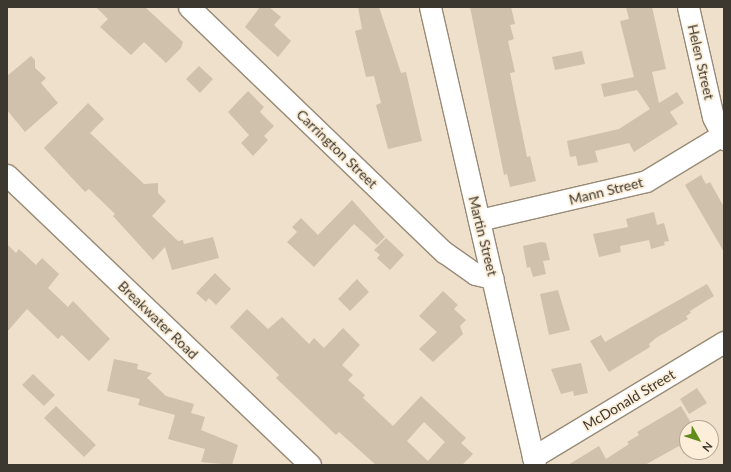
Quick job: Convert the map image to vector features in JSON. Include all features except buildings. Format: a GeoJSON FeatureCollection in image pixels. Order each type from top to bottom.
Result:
{"type":"FeatureCollection","features":[{"type":"Feature","properties":{"kind":"street","name":"Carrington Street"},"geometry":{"type":"LineString","coordinates":[[189,7],[444,252],[475,274],[493,278]]}},
{"type":"Feature","properties":{"kind":"street","name":"Martin Street"},"geometry":{"type":"LineString","coordinates":[[430,7],[534,461]]}},
{"type":"Feature","properties":{"kind":"street","name":"Helen Street"},"geometry":{"type":"LineString","coordinates":[[688,7],[713,117],[723,137]]}},
{"type":"Feature","properties":{"kind":"street","name":"Mann Street"},"geometry":{"type":"LineString","coordinates":[[479,220],[646,181],[723,137]]}},
{"type":"Feature","properties":{"kind":"street","name":"Breakwater Road"},"geometry":{"type":"LineString","coordinates":[[11,186],[310,465]]}},
{"type":"Feature","properties":{"kind":"street","name":"McDonald Street"},"geometry":{"type":"LineString","coordinates":[[534,461],[724,342]]}}]}
